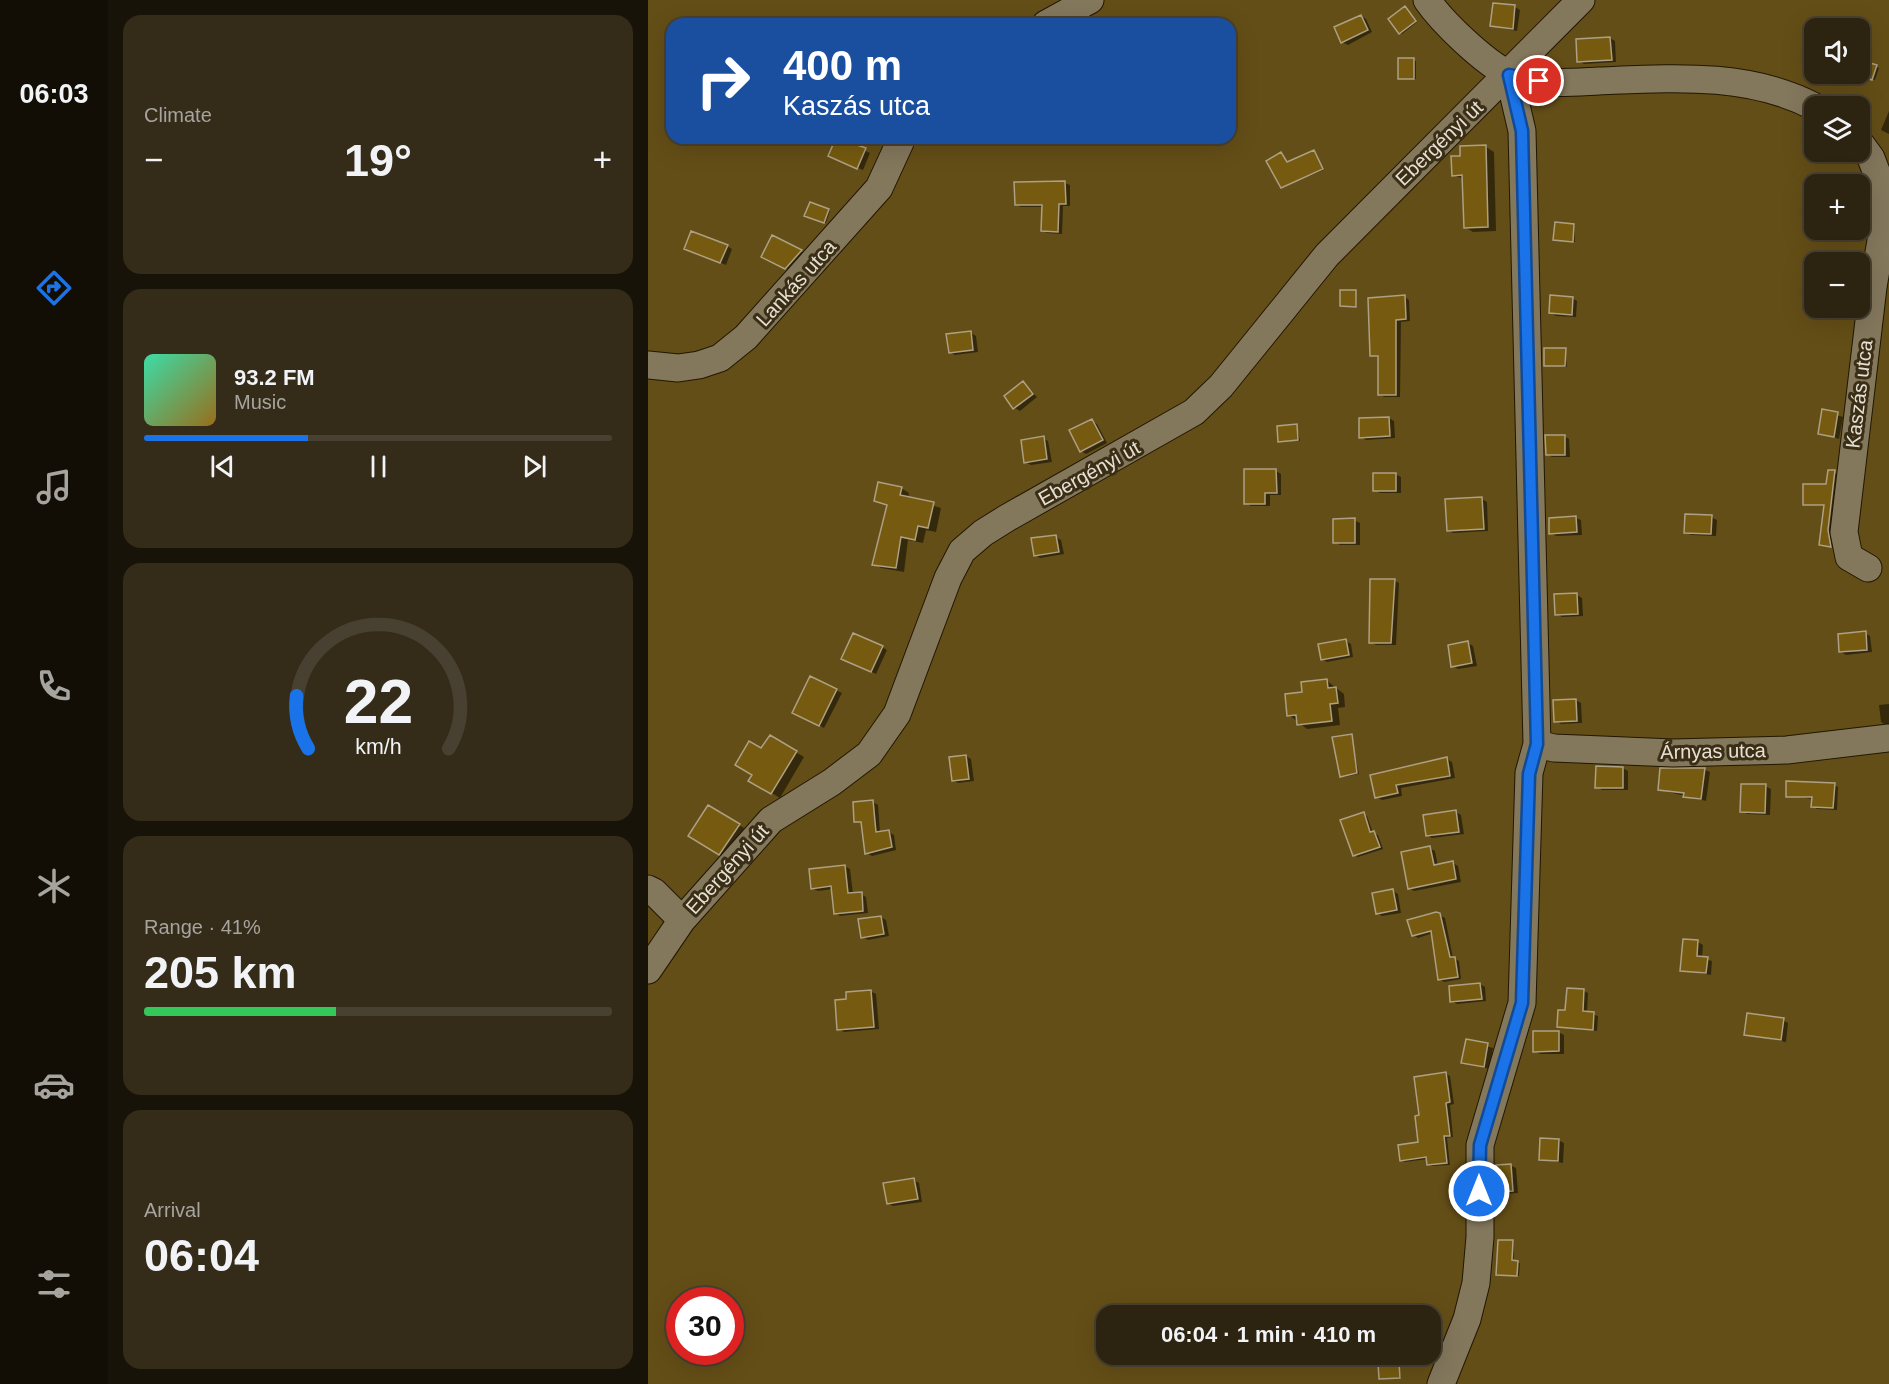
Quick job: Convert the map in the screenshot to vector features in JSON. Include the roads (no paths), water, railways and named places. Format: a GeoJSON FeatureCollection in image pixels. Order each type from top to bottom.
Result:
{"type":"FeatureCollection","features":[{"type":"Feature","properties":{"kind":"street"},"geometry":{"type":"LineString","coordinates":[[1057,18],[1090,0]]}},
{"type":"Feature","properties":{"kind":"street"},"geometry":{"type":"LineString","coordinates":[[1427,0],[1445,22],[1509,75],[1539,81],[1711,79],[1756,85],[1796,96],[1804,101]]}},
{"type":"Feature","properties":{"kind":"street","name":"Ebergényi út"},"geometry":{"type":"LineString","coordinates":[[648,970],[682,921],[771,820],[832,782],[869,754],[897,714],[948,578],[962,551],[983,533],[1007,518],[1194,412],[1221,386],[1327,255],[1509,75],[1581,0]]}},
{"type":"Feature","properties":{"kind":"street"},"geometry":{"type":"LineString","coordinates":[[1442,1384],[1467,1319],[1476,1283],[1480,1237],[1480,1145],[1522,1003],[1529,774],[1537,744],[1522,131],[1509,75]]}},
{"type":"Feature","properties":{"kind":"street","name":"Lankás utca"},"geometry":{"type":"LineString","coordinates":[[648,365],[678,368],[699,365],[720,358],[747,337],[879,188],[899,144]]}},
{"type":"Feature","properties":{"kind":"street","name":"Kaszás utca"},"geometry":{"type":"LineString","coordinates":[[1868,568],[1849,557],[1844,532],[1873,287],[1883,230],[1881,184],[1870,157]]}},
{"type":"Feature","properties":{"kind":"street","name":"Árnyas utca"},"geometry":{"type":"LineString","coordinates":[[1537,744],[1554,748],[1673,753],[1786,750],[1889,738]]}},
{"type":"Feature","properties":{"kind":"street"},"geometry":{"type":"LineString","coordinates":[[648,890],[654,892],[682,921]]}}]}
